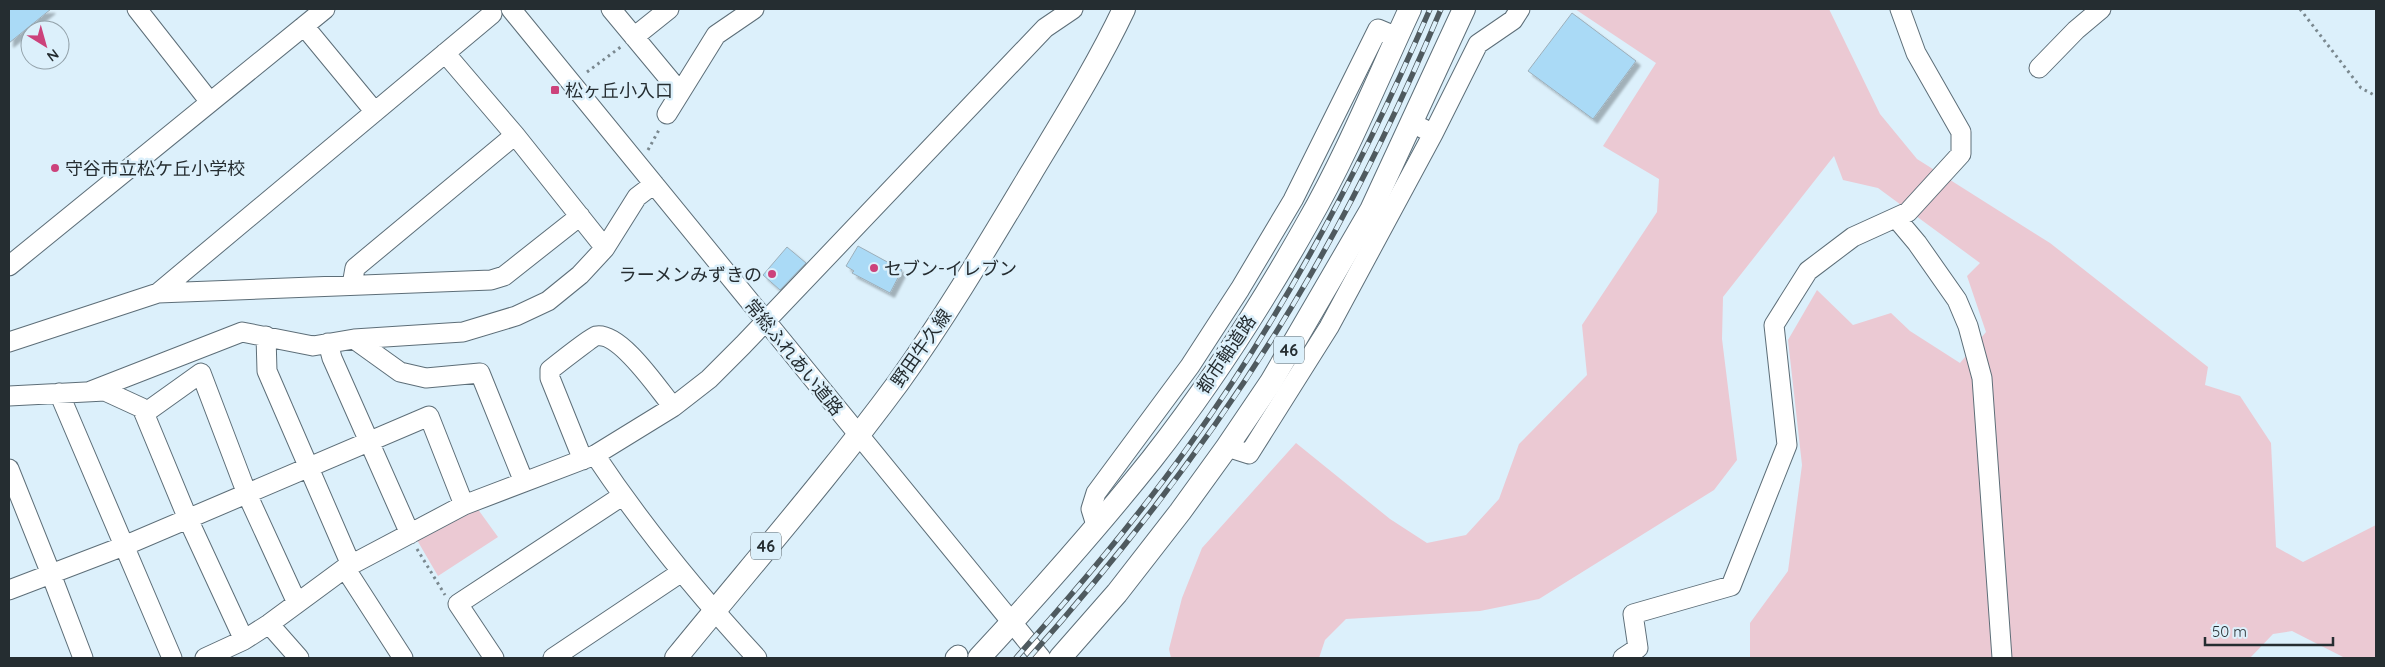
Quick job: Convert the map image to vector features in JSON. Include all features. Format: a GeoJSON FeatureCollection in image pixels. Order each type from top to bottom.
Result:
{"type":"FeatureCollection","features":[{"type":"Feature","properties":{"kind":"main road","name":"野田牛久線"},"geometry":{"type":"LineString","coordinates":[[676,658],[857,435],[943,318],[1069,111],[1109,41],[1124,9]]}},
{"type":"Feature","properties":{"kind":"main road","name":"都市軸道路"},"geometry":{"type":"LineString","coordinates":[[964,657],[1012,623],[1048,583],[1152,458],[1209,380],[1264,296],[1318,205],[1351,139],[1410,9]]}},
{"type":"Feature","properties":{"kind":"main road","name":"46"},"geometry":{"type":"LineString","coordinates":[[1060,658],[1118,593],[1227,447],[1271,382],[1371,210],[1464,9]]}},
{"type":"Feature","properties":{"kind":"street"},"geometry":{"type":"LineString","coordinates":[[9,266],[324,9]]}},
{"type":"Feature","properties":{"kind":"street","name":"常総ふれあい道路"},"geometry":{"type":"LineString","coordinates":[[511,9],[1040,658]]}},
{"type":"Feature","properties":{"kind":"street"},"geometry":{"type":"LineString","coordinates":[[611,9],[680,92]]}},
{"type":"Feature","properties":{"kind":"street"},"geometry":{"type":"LineString","coordinates":[[634,37],[669,9]]}},
{"type":"Feature","properties":{"kind":"street"},"geometry":{"type":"LineString","coordinates":[[667,114],[716,35],[754,9]]}},
{"type":"Feature","properties":{"kind":"street"},"geometry":{"type":"LineString","coordinates":[[205,658],[244,640],[348,567],[464,505],[589,458],[673,407],[709,379],[1044,28],[1073,9]]}},
{"type":"Feature","properties":{"kind":"street"},"geometry":{"type":"LineString","coordinates":[[1227,447],[1249,454],[1329,327],[1433,134],[1478,44],[1513,20],[1520,9]]}},
{"type":"Feature","properties":{"kind":"street"},"geometry":{"type":"LineString","coordinates":[[1623,658],[1638,648],[1633,614],[1731,586],[1787,445],[1774,325],[1808,271],[1853,238],[1908,212],[1961,154],[1962,132],[1916,53],[1900,9]]}},
{"type":"Feature","properties":{"kind":"street"},"geometry":{"type":"LineString","coordinates":[[2039,68],[2076,30],[2101,9]]}},
{"type":"Feature","properties":{"kind":"street"},"geometry":{"type":"LineString","coordinates":[[140,10],[210,102]]}},
{"type":"Feature","properties":{"kind":"street"},"geometry":{"type":"LineString","coordinates":[[158,293],[492,14]]}},
{"type":"Feature","properties":{"kind":"street"},"geometry":{"type":"LineString","coordinates":[[304,26],[375,112]]}},
{"type":"Feature","properties":{"kind":"street"},"geometry":{"type":"LineString","coordinates":[[445,53],[515,135],[605,248]]}},
{"type":"Feature","properties":{"kind":"street"},"geometry":{"type":"LineString","coordinates":[[1411,122],[1433,134]]}},
{"type":"Feature","properties":{"kind":"street"},"geometry":{"type":"LineString","coordinates":[[352,285],[355,268],[515,135]]}},
{"type":"Feature","properties":{"kind":"street"},"geometry":{"type":"LineString","coordinates":[[88,392],[242,332],[313,346],[354,339],[463,332],[516,316],[548,301],[580,275],[605,248],[637,197],[654,184]]}},
{"type":"Feature","properties":{"kind":"street"},"geometry":{"type":"LineString","coordinates":[[9,342],[158,293],[491,280],[504,276],[580,216]]}},
{"type":"Feature","properties":{"kind":"street"},"geometry":{"type":"LineString","coordinates":[[1896,218],[1917,242],[1957,300],[1968,326],[1982,378],[2002,658]]}},
{"type":"Feature","properties":{"kind":"street"},"geometry":{"type":"LineString","coordinates":[[673,407],[627,351],[606,335],[595,336],[550,370],[550,378],[589,458],[622,496],[680,573],[757,658]]}},
{"type":"Feature","properties":{"kind":"street"},"geometry":{"type":"LineString","coordinates":[[266,336],[267,371],[309,467],[348,567],[403,658]]}},
{"type":"Feature","properties":{"kind":"street"},"geometry":{"type":"LineString","coordinates":[[354,339],[400,372],[426,378],[480,373],[524,482]]}},
{"type":"Feature","properties":{"kind":"street"},"geometry":{"type":"LineString","coordinates":[[328,344],[332,358],[410,534]]}},
{"type":"Feature","properties":{"kind":"street"},"geometry":{"type":"LineString","coordinates":[[144,413],[201,373],[247,494],[297,603]]}},
{"type":"Feature","properties":{"kind":"street"},"geometry":{"type":"LineString","coordinates":[[9,396],[105,391],[142,408],[188,519],[244,640]]}},
{"type":"Feature","properties":{"kind":"street"},"geometry":{"type":"LineString","coordinates":[[59,394],[172,658]]}},
{"type":"Feature","properties":{"kind":"street"},"geometry":{"type":"LineString","coordinates":[[9,590],[124,546],[429,416],[464,505]]}},
{"type":"Feature","properties":{"kind":"street"},"geometry":{"type":"LineString","coordinates":[[9,469],[52,574],[83,658]]}},
{"type":"Feature","properties":{"kind":"street"},"geometry":{"type":"LineString","coordinates":[[494,658],[458,604],[622,496]]}},
{"type":"Feature","properties":{"kind":"street"},"geometry":{"type":"LineString","coordinates":[[552,658],[680,573]]}},
{"type":"Feature","properties":{"kind":"street"},"geometry":{"type":"LineString","coordinates":[[269,624],[299,658]]}},
{"type":"Feature","properties":{"kind":"path"},"geometry":{"type":"LineString","coordinates":[[2300,9],[2360,88],[2376,96]]}},
{"type":"Feature","properties":{"kind":"path"},"geometry":{"type":"LineString","coordinates":[[587,72],[634,37]]}},
{"type":"Feature","properties":{"kind":"path"},"geometry":{"type":"LineString","coordinates":[[648,150],[667,114]]}},
{"type":"Feature","properties":{"kind":"path"},"geometry":{"type":"LineString","coordinates":[[410,534],[447,598],[458,604]]}},
{"type":"Feature","properties":{"kind":"shaded area"},"geometry":{"type":"Polygon","coordinates":[[[1575,9],[1829,9],[1880,114],[1917,159],[2050,243],[2208,367],[2205,385],[2240,396],[2271,443],[2276,547],[2303,562],[2376,525],[2376,658],[2345,658],[2292,631],[2273,634],[2250,658],[1750,658],[1750,623],[1788,571],[1802,465],[1788,340],[1817,290],[1853,325],[1891,313],[1910,331],[1960,363],[1986,332],[1967,276],[1980,263],[1878,188],[1843,180],[1834,156],[1723,297],[1722,339],[1737,460],[1714,490],[1539,599],[1480,611],[1346,619],[1325,640],[1319,658],[1171,658],[1169,649],[1182,598],[1202,548],[1296,443],[1390,519],[1427,543],[1466,535],[1499,499],[1519,444],[1587,375],[1582,325],[1657,212],[1659,179],[1603,146],[1656,63],[1575,9]]]}},
{"type":"Feature","properties":{"kind":"shaded area"},"geometry":{"type":"Polygon","coordinates":[[[477,508],[498,537],[438,576],[417,540],[477,508]]]}},
{"type":"Feature","properties":{"kind":"building"},"geometry":{"type":"Polygon","coordinates":[[[9,9],[51,9],[37,20],[20,20],[20,34],[9,43],[9,9]]]}},
{"type":"Feature","properties":{"kind":"building"},"geometry":{"type":"Polygon","coordinates":[[[1572,13],[1636,61],[1593,119],[1528,71],[1572,13]]]}},
{"type":"Feature","properties":{"kind":"building","name":"セブン-イレブン"},"geometry":{"type":"Polygon","coordinates":[[[858,246],[902,270],[890,293],[852,273],[854,271],[846,266],[858,246]]]}},
{"type":"Feature","properties":{"kind":"building"},"geometry":{"type":"Polygon","coordinates":[[[787,247],[806,263],[780,290],[763,275],[787,247]]]}},
{"type":"Feature","properties":{"kind":"railway"},"geometry":{"type":"LineString","coordinates":[[1016,658],[1083,581],[1147,502],[1188,447],[1258,343],[1321,234],[1350,179],[1405,66],[1430,9]]}},
{"type":"Feature","properties":{"kind":"railway"},"geometry":{"type":"LineString","coordinates":[[1029,658],[1144,521],[1215,425],[1281,325],[1364,177],[1412,76],[1441,9]]}},
{"type":"Feature","properties":{"kind":"place","name":"松ヶ丘小入口"},"geometry":{"type":"Point","coordinates":[555,90]}},
{"type":"Feature","properties":{"kind":"place","name":"守谷市立松ケ丘小学校"},"geometry":{"type":"Point","coordinates":[55,168]}},
{"type":"Feature","properties":{"kind":"place","name":"セブン-イレブン"},"geometry":{"type":"Point","coordinates":[874,268]}},
{"type":"Feature","properties":{"kind":"place","name":"ラーメンみずきの"},"geometry":{"type":"Point","coordinates":[772,274]}}]}
